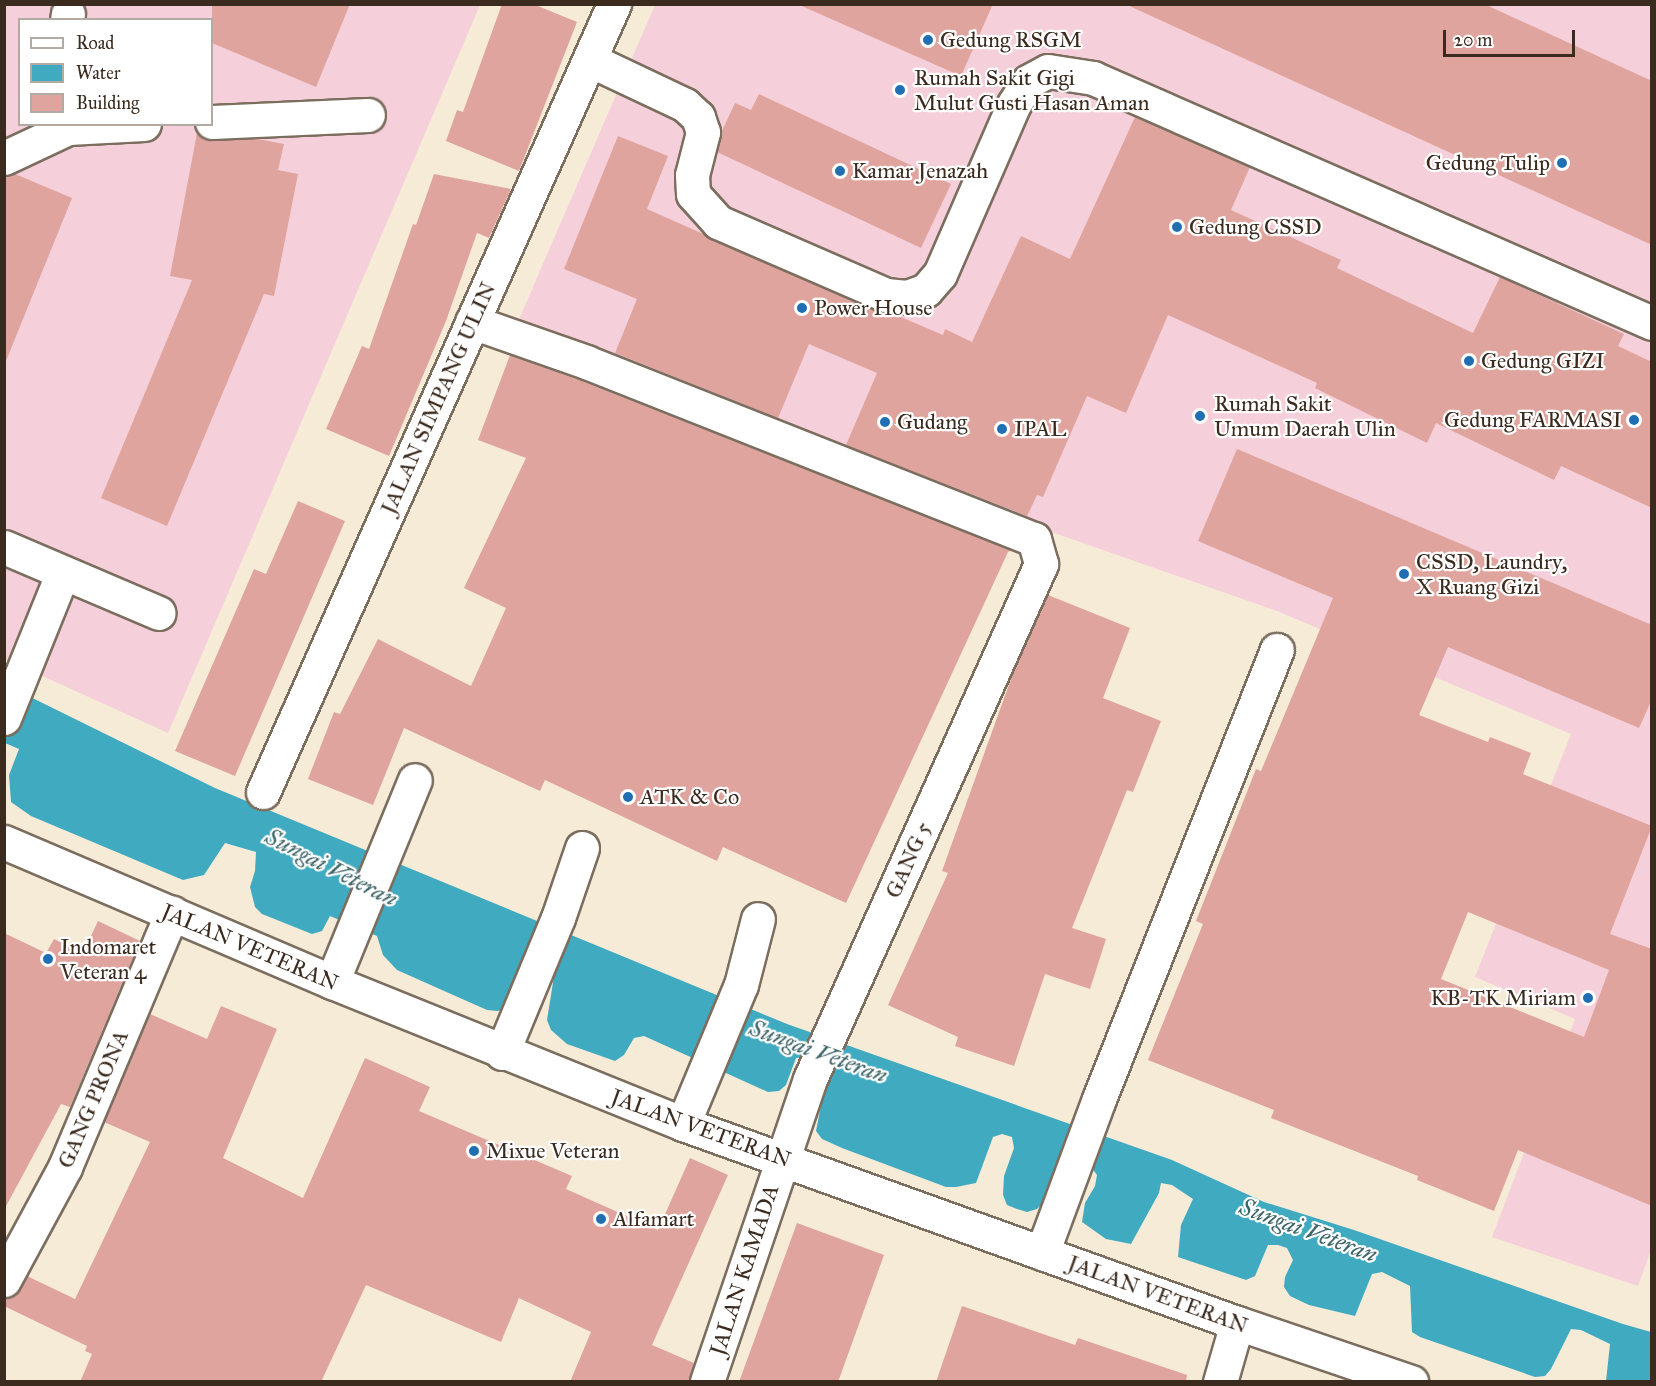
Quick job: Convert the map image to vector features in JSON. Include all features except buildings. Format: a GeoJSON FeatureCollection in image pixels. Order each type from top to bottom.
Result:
{"type":"FeatureCollection","features":[{"type":"Feature","properties":{"kind":"main road","name":"JALAN SIMPANG ULIN"},"geometry":{"type":"LineString","coordinates":[[263,792],[614,4]]}},
{"type":"Feature","properties":{"kind":"main road"},"geometry":{"type":"LineString","coordinates":[[590,60],[686,105],[698,117],[703,132],[692,175],[693,194],[718,222],[886,295],[907,297],[926,290],[940,274],[1014,104],[1029,81],[1048,71],[1093,78],[1652,323]]}},
{"type":"Feature","properties":{"kind":"main road"},"geometry":{"type":"LineString","coordinates":[[213,122],[368,115]]}},
{"type":"Feature","properties":{"kind":"main road"},"geometry":{"type":"LineString","coordinates":[[4,158],[68,126]]}},
{"type":"Feature","properties":{"kind":"main road","name":"GANG 5"},"geometry":{"type":"LineString","coordinates":[[472,322],[596,366],[1034,539],[1041,564],[810,1079],[782,1158]]}},
{"type":"Feature","properties":{"kind":"main road"},"geometry":{"type":"LineString","coordinates":[[4,547],[159,613]]}},
{"type":"Feature","properties":{"kind":"main road"},"geometry":{"type":"LineString","coordinates":[[4,718],[63,572]]}},
{"type":"Feature","properties":{"kind":"main road"},"geometry":{"type":"LineString","coordinates":[[1042,1253],[1099,1099],[1277,650]]}},
{"type":"Feature","properties":{"kind":"main road"},"geometry":{"type":"LineString","coordinates":[[332,982],[415,780]]}},
{"type":"Feature","properties":{"kind":"main road","name":"JALAN VETERAN"},"geometry":{"type":"LineString","coordinates":[[4,842],[502,1053],[683,1124],[1237,1323],[1411,1382]]}},
{"type":"Feature","properties":{"kind":"main road"},"geometry":{"type":"LineString","coordinates":[[502,1053],[558,918],[582,848]]}},
{"type":"Feature","properties":{"kind":"main road","name":"GANG PRONA"},"geometry":{"type":"LineString","coordinates":[[4,1280],[65,1167],[172,913]]}},
{"type":"Feature","properties":{"kind":"main road"},"geometry":{"type":"LineString","coordinates":[[683,1124],[741,985],[758,919]]}},
{"type":"Feature","properties":{"kind":"main road","name":"JALAN KAMADA"},"geometry":{"type":"LineString","coordinates":[[707,1382],[782,1158]]}},
{"type":"Feature","properties":{"kind":"main road"},"geometry":{"type":"LineString","coordinates":[[1221,1381],[1237,1323]]}},
{"type":"Feature","properties":{"kind":"shaded area"},"geometry":{"type":"Polygon","coordinates":[[[5,5],[480,5],[168,733],[5,659],[5,5]]]}},
{"type":"Feature","properties":{"kind":"shaded area","name":"Rumah Sakit Umum Daerah Ulin"},"geometry":{"type":"Polygon","coordinates":[[[655,5],[1651,5],[1652,1247],[1638,1286],[1492,1237],[1575,1019],[1475,977],[1571,734],[1277,611],[980,507],[517,324],[655,5]]]}},
{"type":"Feature","properties":{"kind":"water","name":"Sungai Veteran"},"geometry":{"type":"Polygon","coordinates":[[[4,684],[215,788],[787,1024],[1172,1160],[1264,1202],[1354,1230],[1651,1332],[1651,1381],[1606,1381],[1610,1344],[1581,1330],[1571,1329],[1551,1369],[1545,1376],[1535,1377],[1420,1337],[1412,1332],[1410,1286],[1382,1272],[1372,1274],[1355,1316],[1309,1305],[1290,1296],[1284,1287],[1285,1277],[1293,1260],[1287,1248],[1278,1245],[1268,1245],[1255,1276],[1246,1280],[1178,1257],[1181,1225],[1193,1199],[1172,1185],[1161,1183],[1159,1193],[1131,1244],[1106,1239],[1082,1222],[1085,1203],[1095,1186],[1097,1175],[1091,1167],[1060,1157],[1044,1202],[1037,1209],[1027,1212],[1017,1209],[1007,1205],[1003,1195],[1004,1176],[1014,1148],[1012,1137],[1002,1134],[993,1137],[976,1183],[956,1187],[946,1187],[842,1148],[822,1139],[816,1131],[822,1100],[832,1074],[807,1057],[796,1058],[786,1085],[779,1091],[768,1092],[644,1036],[634,1038],[624,1055],[615,1061],[567,1044],[551,1030],[547,1020],[555,970],[535,956],[508,1008],[498,1011],[487,1010],[397,970],[383,955],[377,936],[330,916],[322,931],[312,934],[262,914],[255,907],[250,887],[255,871],[256,852],[225,843],[204,875],[183,880],[31,816],[11,802],[9,775],[19,749],[5,743],[4,684]]]}},
{"type":"Feature","properties":{"kind":"place","name":"Gedung RSGM"},"geometry":{"type":"Point","coordinates":[928,40]}},
{"type":"Feature","properties":{"kind":"place","name":"Rumah Sakit Gigi Mulut Gusti Hasan Aman"},"geometry":{"type":"Point","coordinates":[900,90]}},
{"type":"Feature","properties":{"kind":"place","name":"Gedung Tulip"},"geometry":{"type":"Point","coordinates":[1562,163]}},
{"type":"Feature","properties":{"kind":"place","name":"Kamar Jenazah"},"geometry":{"type":"Point","coordinates":[840,171]}},
{"type":"Feature","properties":{"kind":"place","name":"Gedung CSSD"},"geometry":{"type":"Point","coordinates":[1177,227]}},
{"type":"Feature","properties":{"kind":"place","name":"Power House"},"geometry":{"type":"Point","coordinates":[802,308]}},
{"type":"Feature","properties":{"kind":"place","name":"Gedung GIZI"},"geometry":{"type":"Point","coordinates":[1469,361]}},
{"type":"Feature","properties":{"kind":"place","name":"Rumah Sakit Umum Daerah Ulin"},"geometry":{"type":"Point","coordinates":[1200,416]}},
{"type":"Feature","properties":{"kind":"place","name":"Gedung FARMASI"},"geometry":{"type":"Point","coordinates":[1634,420]}},
{"type":"Feature","properties":{"kind":"place","name":"Gudang"},"geometry":{"type":"Point","coordinates":[885,422]}},
{"type":"Feature","properties":{"kind":"place","name":"IPAL"},"geometry":{"type":"Point","coordinates":[1002,429]}},
{"type":"Feature","properties":{"kind":"place","name":"CSSD, Laundry, X Ruang Gizi"},"geometry":{"type":"Point","coordinates":[1404,574]}},
{"type":"Feature","properties":{"kind":"place","name":"ATK & Co"},"geometry":{"type":"Point","coordinates":[628,797]}},
{"type":"Feature","properties":{"kind":"place","name":"Indomaret Veteran 4"},"geometry":{"type":"Point","coordinates":[48,959]}},
{"type":"Feature","properties":{"kind":"place","name":"KB-TK Miriam"},"geometry":{"type":"Point","coordinates":[1588,998]}},
{"type":"Feature","properties":{"kind":"place","name":"Mixue Veteran"},"geometry":{"type":"Point","coordinates":[474,1151]}},
{"type":"Feature","properties":{"kind":"place","name":"Alfamart"},"geometry":{"type":"Point","coordinates":[601,1219]}}]}
